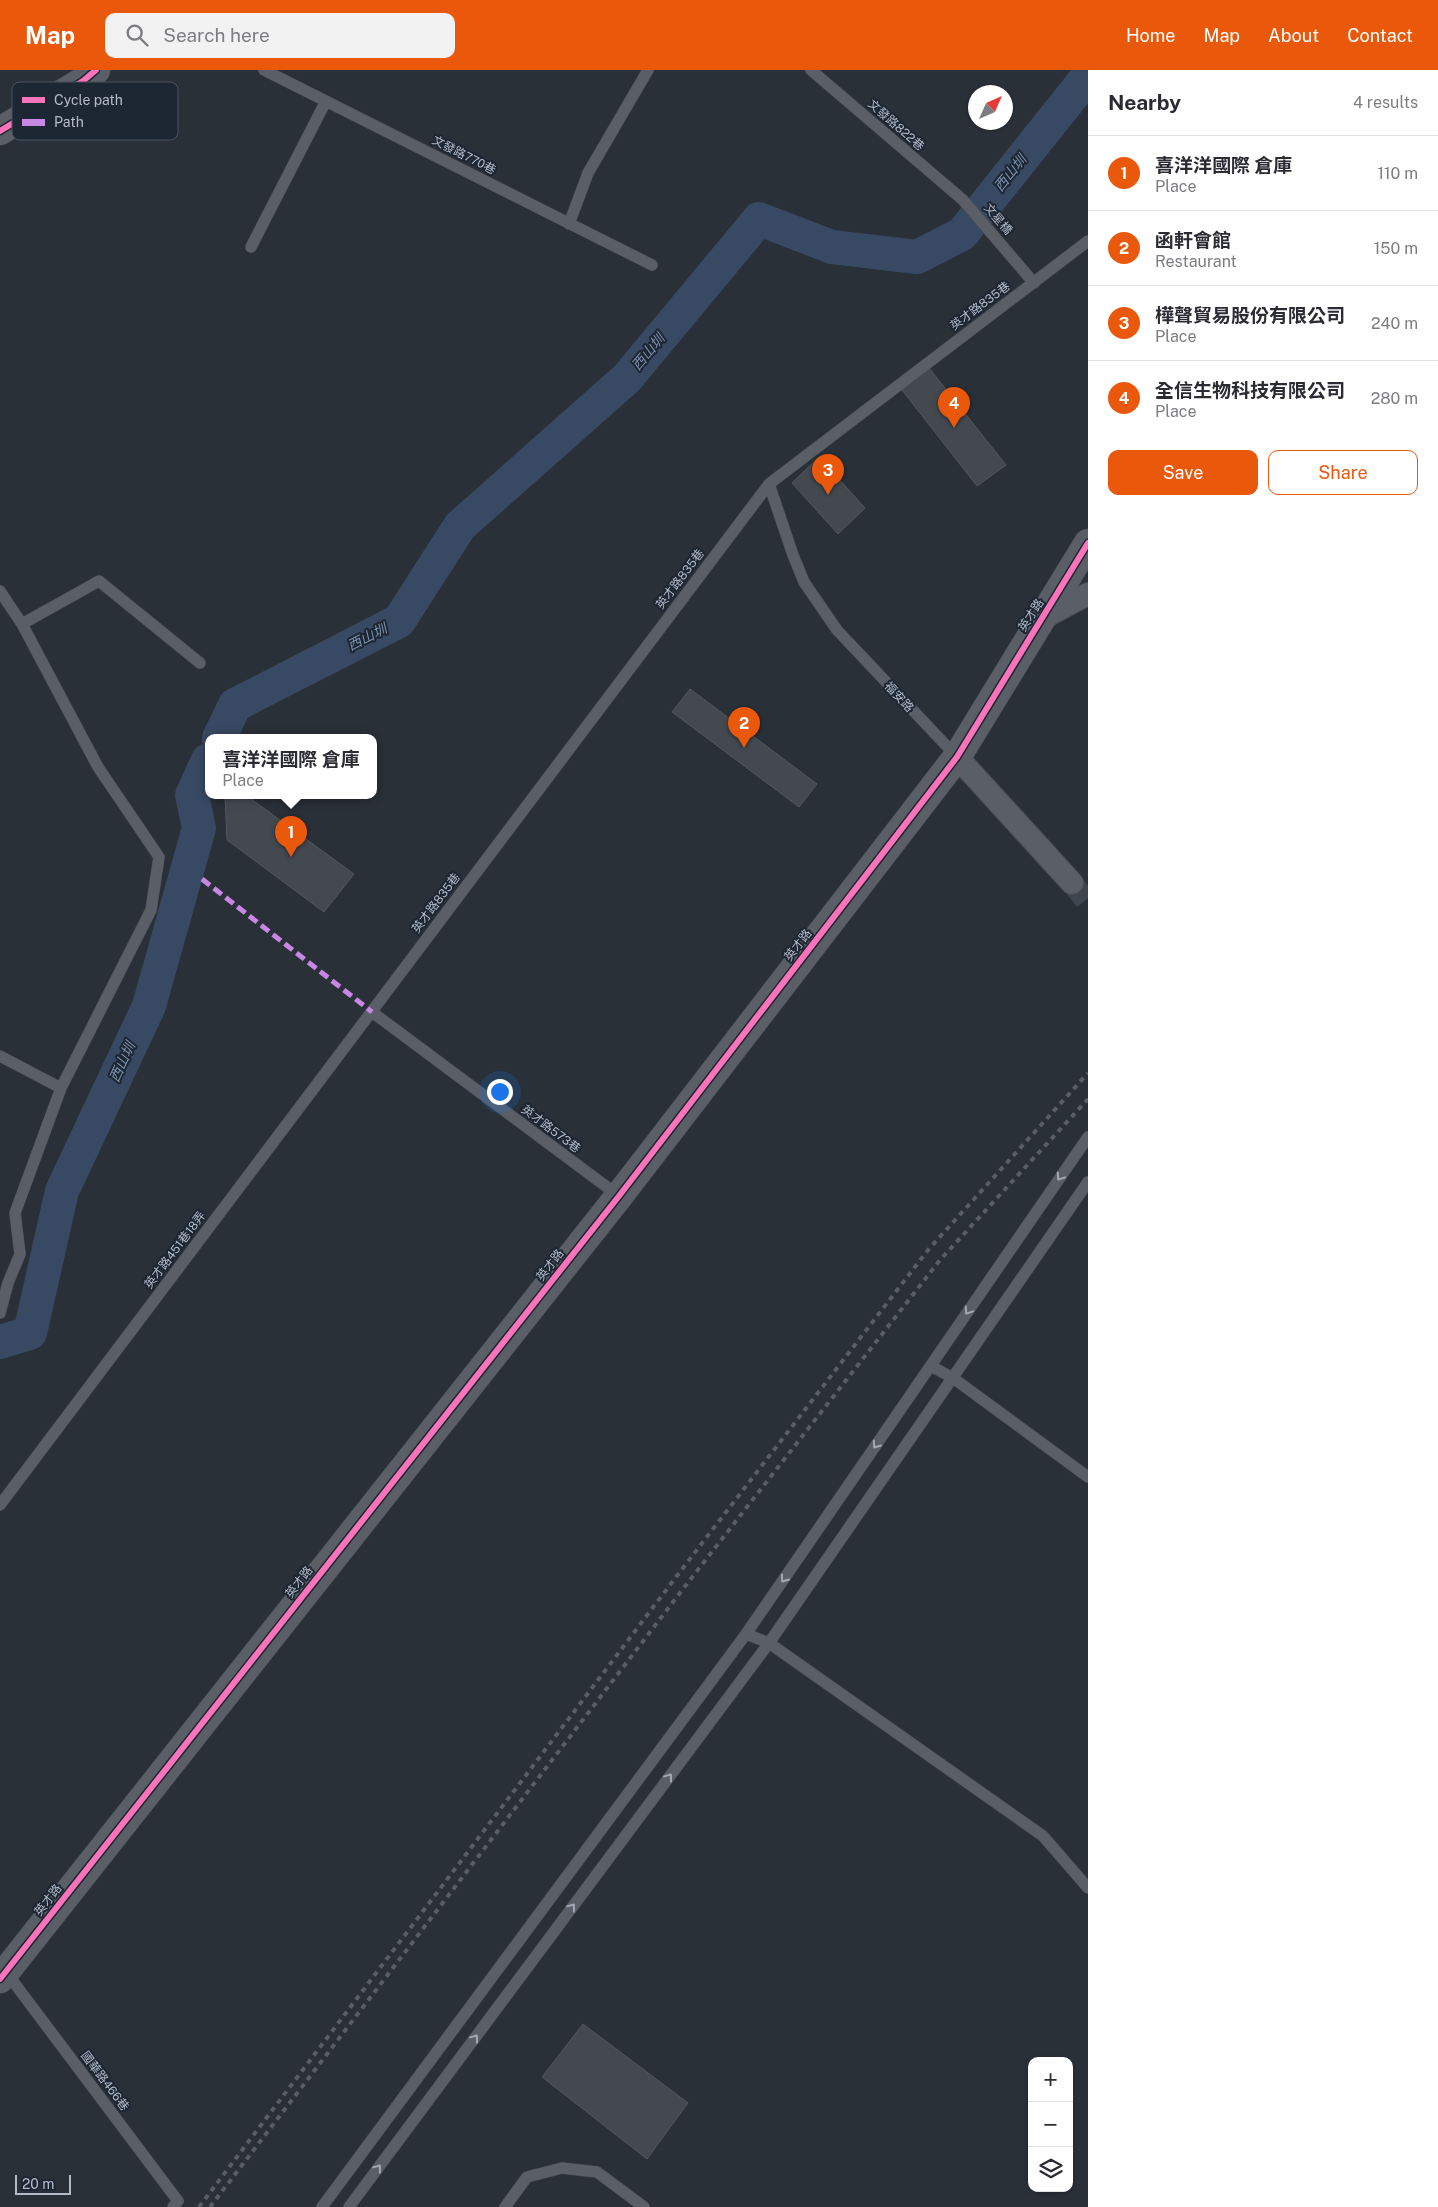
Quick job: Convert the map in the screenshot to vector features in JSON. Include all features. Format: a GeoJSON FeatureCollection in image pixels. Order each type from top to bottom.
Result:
{"type":"FeatureCollection","features":[{"type":"Feature","properties":{"kind":"street"},"geometry":{"type":"LineString","coordinates":[[81,82],[96,70]]}},
{"type":"Feature","properties":{"kind":"street"},"geometry":{"type":"LineString","coordinates":[[0,132],[12,125]]}},
{"type":"Feature","properties":{"kind":"street","name":"英才路"},"geometry":{"type":"LineString","coordinates":[[2,1971],[619,1196],[957,757],[1088,543]]}},
{"type":"Feature","properties":{"kind":"street"},"geometry":{"type":"LineString","coordinates":[[1041,619],[1088,594]]}},
{"type":"Feature","properties":{"kind":"street","name":"福安路"},"geometry":{"type":"LineString","coordinates":[[957,757],[1072,883]]}},
{"type":"Feature","properties":{"kind":"lane","name":"文發路770巷"},"geometry":{"type":"LineString","coordinates":[[264,70],[652,265]]}},
{"type":"Feature","properties":{"kind":"lane"},"geometry":{"type":"LineString","coordinates":[[568,224],[588,173],[648,70]]}},
{"type":"Feature","properties":{"kind":"lane","name":"文發路822巷"},"geometry":{"type":"LineString","coordinates":[[812,70],[964,200]]}},
{"type":"Feature","properties":{"kind":"lane"},"geometry":{"type":"LineString","coordinates":[[251,247],[326,101]]}},
{"type":"Feature","properties":{"kind":"lane","name":"文星橋"},"geometry":{"type":"LineString","coordinates":[[964,200],[1034,283]]}},
{"type":"Feature","properties":{"kind":"lane","name":"英才路835巷"},"geometry":{"type":"LineString","coordinates":[[372,1012],[769,484],[1088,241]]}},
{"type":"Feature","properties":{"kind":"lane","name":"福安路"},"geometry":{"type":"LineString","coordinates":[[769,484],[804,582],[837,630],[957,757]]}},
{"type":"Feature","properties":{"kind":"lane"},"geometry":{"type":"LineString","coordinates":[[22,624],[99,581],[200,662]]}},
{"type":"Feature","properties":{"kind":"lane"},"geometry":{"type":"LineString","coordinates":[[0,591],[22,624],[98,767],[159,857],[151,910],[61,1088],[14,1213],[20,1254],[8,1283],[0,1313]]}},
{"type":"Feature","properties":{"kind":"lane","name":"英才路573巷"},"geometry":{"type":"LineString","coordinates":[[372,1012],[619,1196]]}},
{"type":"Feature","properties":{"kind":"lane","name":"英才路451巷18弄"},"geometry":{"type":"LineString","coordinates":[[0,1504],[372,1012]]}},
{"type":"Feature","properties":{"kind":"lane"},"geometry":{"type":"LineString","coordinates":[[0,1056],[61,1088]]}},
{"type":"Feature","properties":{"kind":"lane"},"geometry":{"type":"LineString","coordinates":[[322,2207],[746,1634],[1088,1137]]}},
{"type":"Feature","properties":{"kind":"lane"},"geometry":{"type":"LineString","coordinates":[[349,2207],[769,1644],[1088,1182]]}},
{"type":"Feature","properties":{"kind":"lane"},"geometry":{"type":"LineString","coordinates":[[931,1366],[953,1378],[1088,1477]]}},
{"type":"Feature","properties":{"kind":"lane"},"geometry":{"type":"LineString","coordinates":[[746,1634],[769,1644],[1044,1836],[1088,1888]]}},
{"type":"Feature","properties":{"kind":"lane","name":"國華路466巷"},"geometry":{"type":"LineString","coordinates":[[2,1971],[178,2201],[173,2207]]}},
{"type":"Feature","properties":{"kind":"lane"},"geometry":{"type":"LineString","coordinates":[[504,2207],[527,2178],[562,2168],[597,2172],[644,2207]]}},
{"type":"Feature","properties":{"kind":"lane"},"geometry":{"type":"LineString","coordinates":[[341,2182],[359,2194]]}},
{"type":"Feature","properties":{"kind":"building"},"geometry":{"type":"Polygon","coordinates":[[[929,368],[1006,465],[977,486],[902,390],[929,368]]]}},
{"type":"Feature","properties":{"kind":"building"},"geometry":{"type":"Polygon","coordinates":[[[819,457],[865,508],[838,534],[792,483],[819,457]]]}},
{"type":"Feature","properties":{"kind":"building"},"geometry":{"type":"Polygon","coordinates":[[[690,689],[817,784],[799,807],[672,712],[690,689]]]}},
{"type":"Feature","properties":{"kind":"building"},"geometry":{"type":"Polygon","coordinates":[[[225,799],[251,799],[354,874],[324,912],[227,840],[225,799]]]}},
{"type":"Feature","properties":{"kind":"building"},"geometry":{"type":"Polygon","coordinates":[[[583,2024],[688,2103],[647,2159],[542,2077],[583,2024]]]}},
{"type":"Feature","properties":{"kind":"waterway","name":"西山圳"},"geometry":{"type":"LineString","coordinates":[[221,734],[235,705],[399,621],[460,526],[627,378],[759,219],[832,247],[917,257],[962,234],[1088,76]]}},
{"type":"Feature","properties":{"kind":"waterway","name":"西山圳"},"geometry":{"type":"LineString","coordinates":[[0,1342],[30,1333],[62,1191],[149,1006],[199,828],[192,795],[205,767]]}},
{"type":"Feature","properties":{"kind":"tunnel"},"geometry":{"type":"LineString","coordinates":[[1072,883],[1088,903]]}},
{"type":"Feature","properties":{"kind":"railway"},"geometry":{"type":"LineString","coordinates":[[199,2207],[676,1577],[928,1250],[1088,1073]]}},
{"type":"Feature","properties":{"kind":"railway"},"geometry":{"type":"LineString","coordinates":[[210,2207],[686,1585],[940,1260],[1088,1099]]}},
{"type":"Feature","properties":{"kind":"marked path"},"geometry":{"type":"LineString","coordinates":[[202,879],[372,1012]]}},
{"type":"Feature","properties":{"kind":"cycle path"},"geometry":{"type":"LineString","coordinates":[[81,82],[96,70]]}},
{"type":"Feature","properties":{"kind":"cycle path"},"geometry":{"type":"LineString","coordinates":[[0,131],[12,124]]}},
{"type":"Feature","properties":{"kind":"cycle path"},"geometry":{"type":"LineString","coordinates":[[0,1979],[619,1196],[957,757],[1088,543]]}},
{"type":"Feature","properties":{"kind":"place","name":"全信生物科技有限公司"},"geometry":{"type":"Point","coordinates":[954,428]}},
{"type":"Feature","properties":{"kind":"place","name":"樺聲貿易股份有限公司"},"geometry":{"type":"Point","coordinates":[828,495]}},
{"type":"Feature","properties":{"kind":"place","name":"函軒會館"},"geometry":{"type":"Point","coordinates":[744,748]}},
{"type":"Feature","properties":{"kind":"place","name":"喜洋洋國際 倉庫"},"geometry":{"type":"Point","coordinates":[291,857]}}]}
